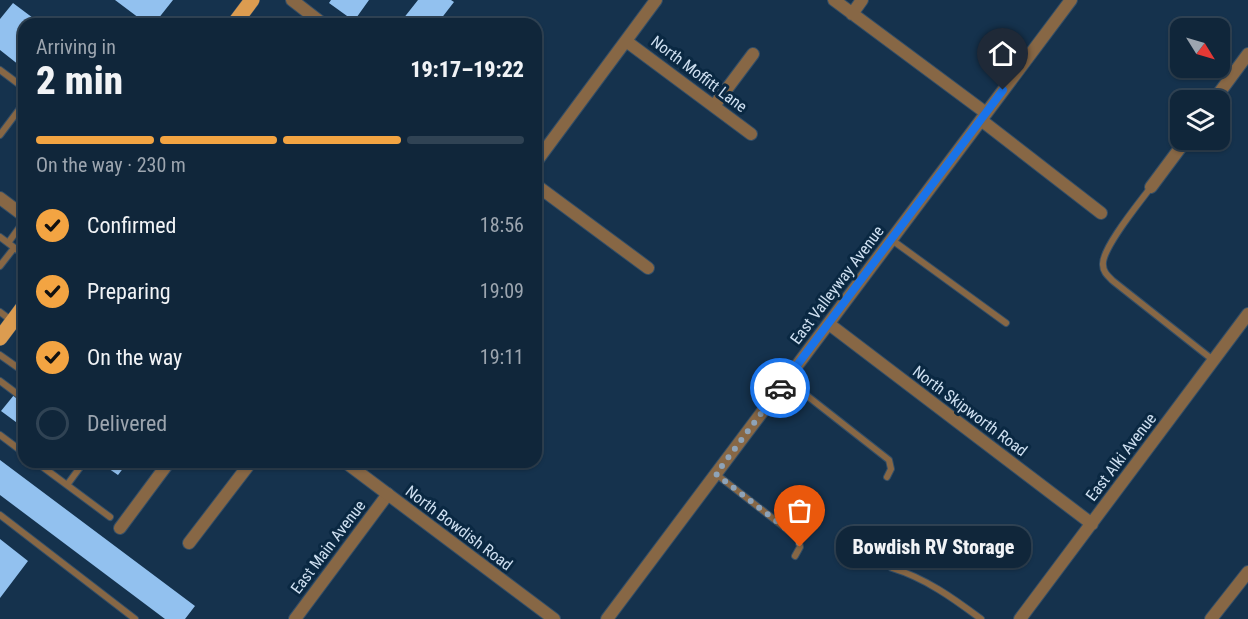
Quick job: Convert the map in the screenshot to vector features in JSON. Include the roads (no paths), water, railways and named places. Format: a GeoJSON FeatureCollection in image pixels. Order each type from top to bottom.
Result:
{"type":"FeatureCollection","features":[{"type":"Feature","properties":{"kind":"main road"},"geometry":{"type":"LineString","coordinates":[[238,18],[252,0]]}},
{"type":"Feature","properties":{"kind":"main road"},"geometry":{"type":"LineString","coordinates":[[0,338],[12,321]]}},
{"type":"Feature","properties":{"kind":"street"},"geometry":{"type":"LineString","coordinates":[[292,0],[316,18]]}},
{"type":"Feature","properties":{"kind":"street"},"geometry":{"type":"LineString","coordinates":[[542,154],[655,0]]}},
{"type":"Feature","properties":{"kind":"street"},"geometry":{"type":"LineString","coordinates":[[834,0],[1101,213]]}},
{"type":"Feature","properties":{"kind":"street"},"geometry":{"type":"LineString","coordinates":[[852,14],[862,0]]}},
{"type":"Feature","properties":{"kind":"street","name":"East Valleyway Avenue"},"geometry":{"type":"LineString","coordinates":[[607,619],[1071,0]]}},
{"type":"Feature","properties":{"kind":"street","name":"North Moffitt Lane"},"geometry":{"type":"LineString","coordinates":[[626,41],[751,134]]}},
{"type":"Feature","properties":{"kind":"street"},"geometry":{"type":"LineString","coordinates":[[714,106],[753,54]]}},
{"type":"Feature","properties":{"kind":"street"},"geometry":{"type":"LineString","coordinates":[[1221,90],[1248,54]]}},
{"type":"Feature","properties":{"kind":"street"},"geometry":{"type":"LineString","coordinates":[[1151,187],[1179,150]]}},
{"type":"Feature","properties":{"kind":"street"},"geometry":{"type":"LineString","coordinates":[[542,189],[648,268]]}},
{"type":"Feature","properties":{"kind":"street"},"geometry":{"type":"LineString","coordinates":[[0,198],[18,212]]}},
{"type":"Feature","properties":{"kind":"street","name":"East Alki Avenue"},"geometry":{"type":"LineString","coordinates":[[1020,619],[1214,360],[1244,328],[1248,314]]}},
{"type":"Feature","properties":{"kind":"street","name":"North Skipworth Road"},"geometry":{"type":"LineString","coordinates":[[829,324],[1092,524]]}},
{"type":"Feature","properties":{"kind":"street"},"geometry":{"type":"LineString","coordinates":[[120,528],[165,468]]}},
{"type":"Feature","properties":{"kind":"street"},"geometry":{"type":"LineString","coordinates":[[189,543],[247,468]]}},
{"type":"Feature","properties":{"kind":"street","name":"North Bowdish Road"},"geometry":{"type":"LineString","coordinates":[[353,468],[554,619]]}},
{"type":"Feature","properties":{"kind":"street","name":"East Main Avenue"},"geometry":{"type":"LineString","coordinates":[[295,619],[388,494]]}},
{"type":"Feature","properties":{"kind":"street"},"geometry":{"type":"LineString","coordinates":[[1211,619],[1248,572]]}},
{"type":"Feature","properties":{"kind":"lane"},"geometry":{"type":"LineString","coordinates":[[0,70],[18,84]]}},
{"type":"Feature","properties":{"kind":"lane"},"geometry":{"type":"LineString","coordinates":[[0,135],[18,111]]}},
{"type":"Feature","properties":{"kind":"lane"},"geometry":{"type":"LineString","coordinates":[[1151,187],[1114,238],[1104,256],[1102,266],[1113,281],[1214,360]]}},
{"type":"Feature","properties":{"kind":"lane"},"geometry":{"type":"LineString","coordinates":[[8,243],[18,229]]}},
{"type":"Feature","properties":{"kind":"lane"},"geometry":{"type":"LineString","coordinates":[[0,237],[18,251]]}},
{"type":"Feature","properties":{"kind":"lane"},"geometry":{"type":"LineString","coordinates":[[892,240],[1006,322]]}},
{"type":"Feature","properties":{"kind":"lane"},"geometry":{"type":"LineString","coordinates":[[0,266],[14,248]]}},
{"type":"Feature","properties":{"kind":"lane"},"geometry":{"type":"LineString","coordinates":[[0,355],[18,366]]}},
{"type":"Feature","properties":{"kind":"lane"},"geometry":{"type":"LineString","coordinates":[[787,380],[889,460],[891,469],[887,477]]}},
{"type":"Feature","properties":{"kind":"lane"},"geometry":{"type":"LineString","coordinates":[[0,381],[18,394]]}},
{"type":"Feature","properties":{"kind":"lane"},"geometry":{"type":"LineString","coordinates":[[0,435],[18,448]]}},
{"type":"Feature","properties":{"kind":"lane"},"geometry":{"type":"LineString","coordinates":[[45,468],[110,517]]}},
{"type":"Feature","properties":{"kind":"lane"},"geometry":{"type":"LineString","coordinates":[[67,485],[80,468]]}},
{"type":"Feature","properties":{"kind":"lane"},"geometry":{"type":"LineString","coordinates":[[716,474],[798,538],[800,547],[795,556]]}},
{"type":"Feature","properties":{"kind":"lane"},"geometry":{"type":"LineString","coordinates":[[0,515],[135,619]]}},
{"type":"Feature","properties":{"kind":"lane"},"geometry":{"type":"LineString","coordinates":[[892,568],[910,574],[951,596],[981,619]]}},
{"type":"Feature","properties":{"kind":"place","name":"Bowdish RV Storage"},"geometry":{"type":"Point","coordinates":[800,547]}}]}
